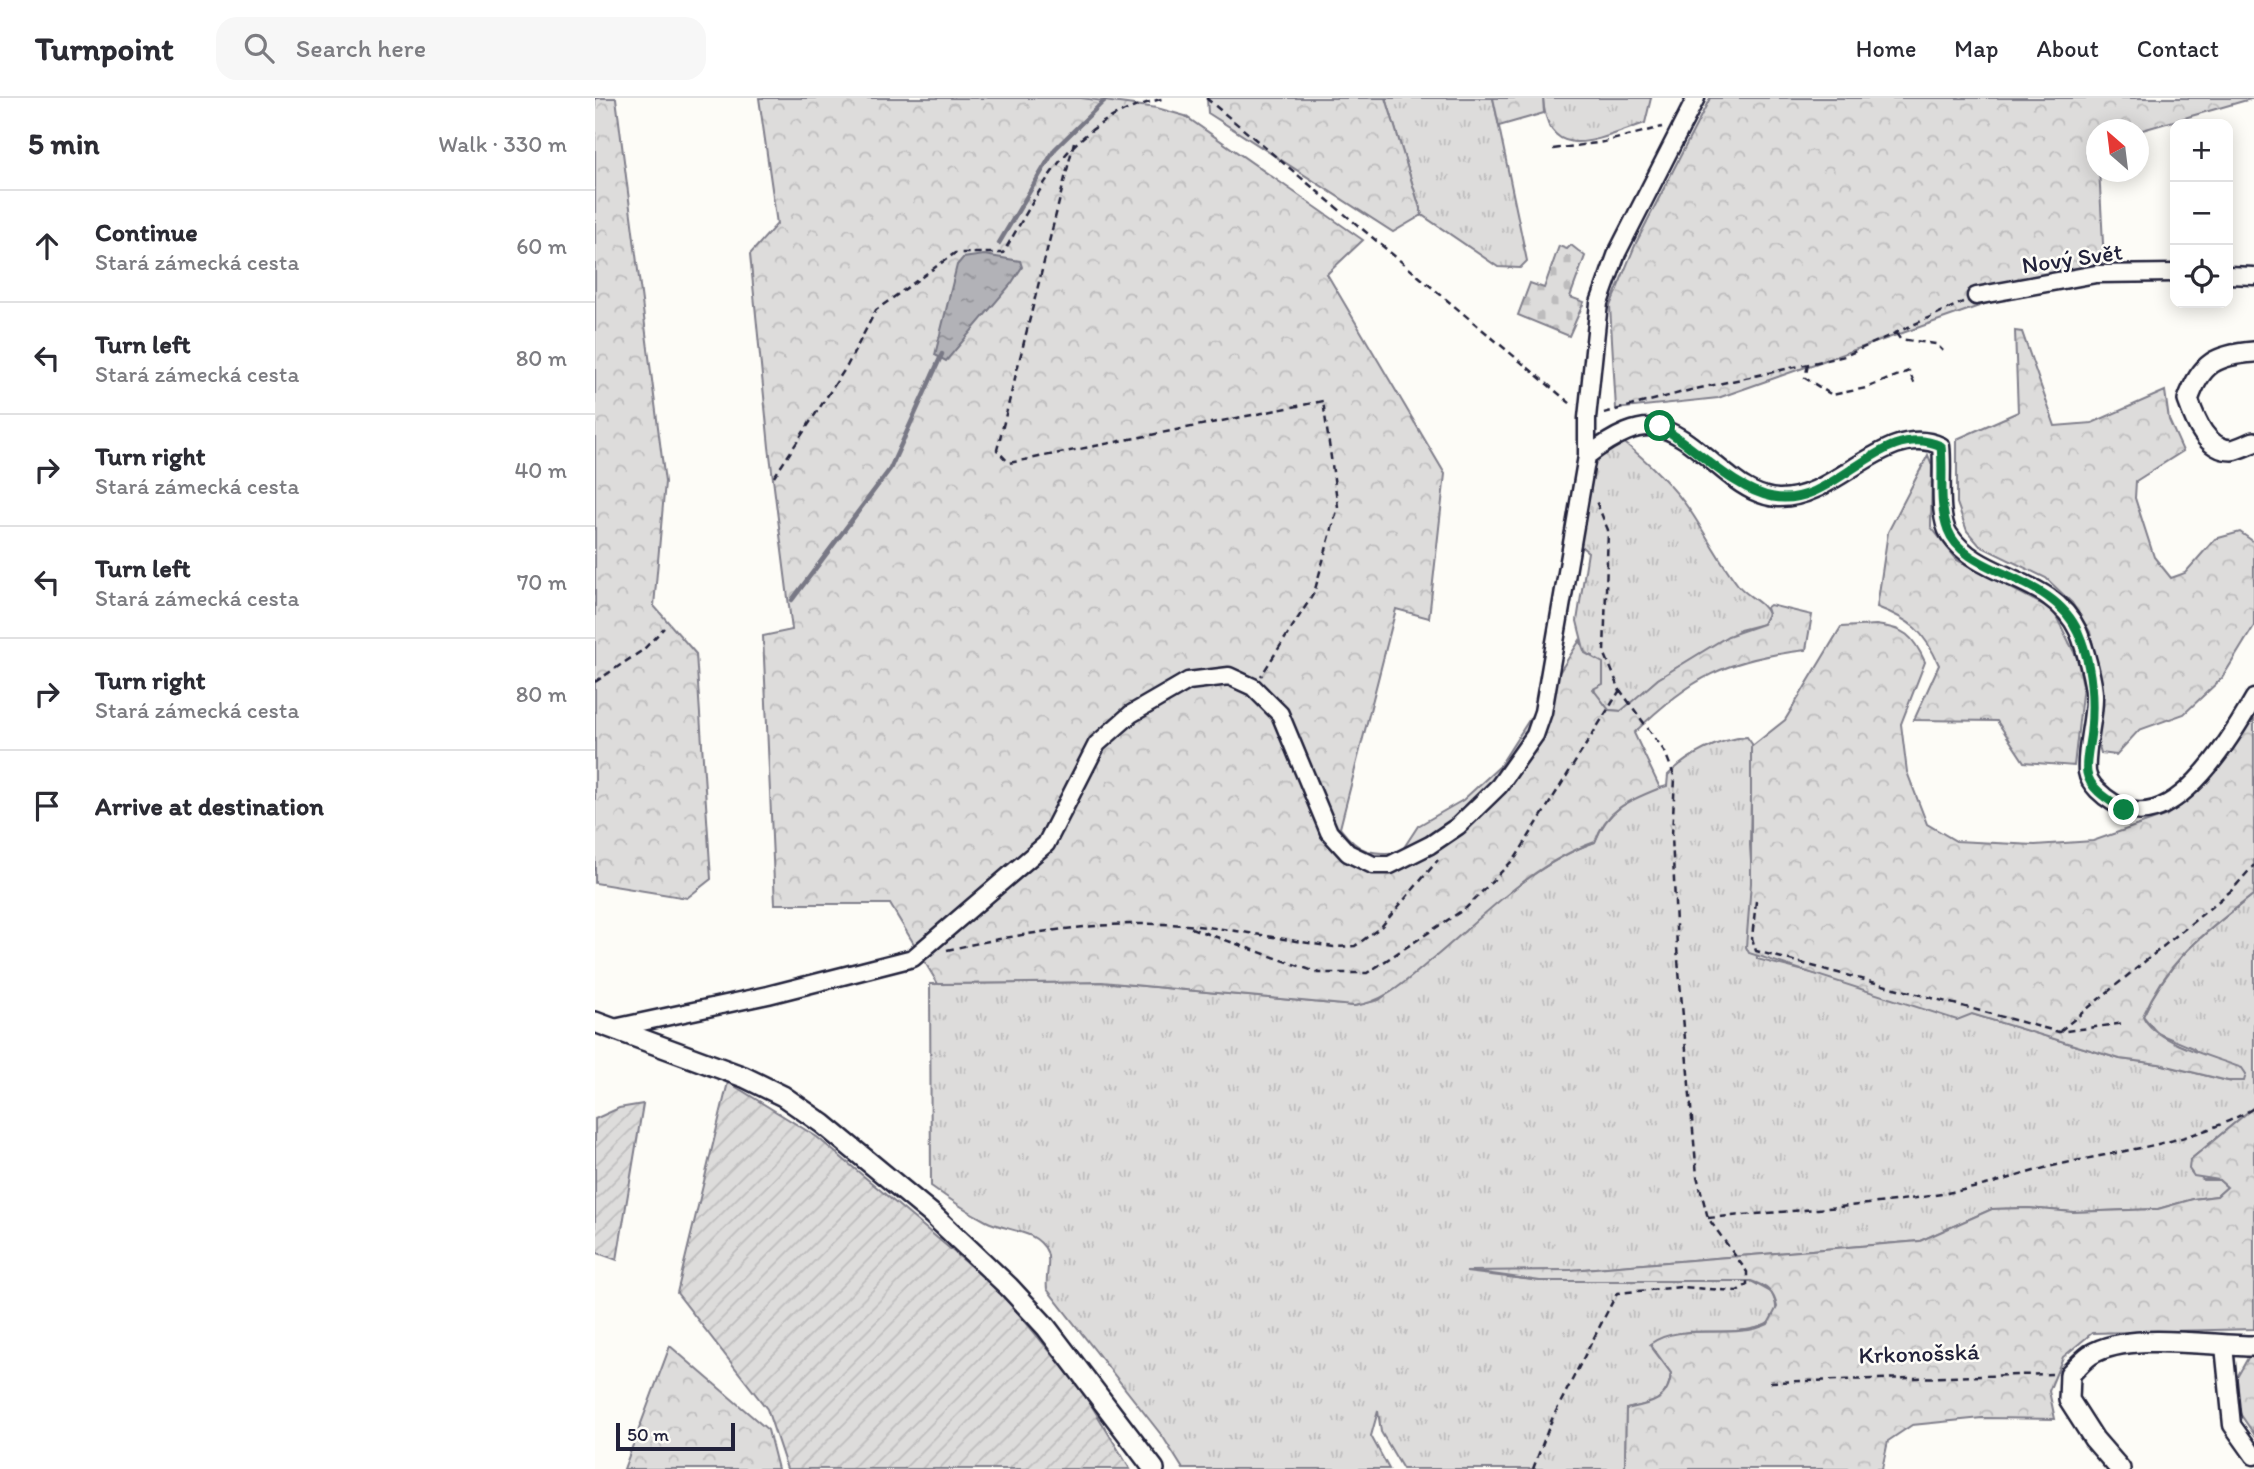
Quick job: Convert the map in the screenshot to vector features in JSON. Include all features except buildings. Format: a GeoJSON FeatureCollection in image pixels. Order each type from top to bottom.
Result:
{"type":"FeatureCollection","features":[{"type":"Feature","properties":{"kind":"street"},"geometry":{"type":"LineString","coordinates":[[605,1031],[768,995],[913,958],[1046,844],[1097,744],[1131,714],[1188,681],[1229,676],[1253,687],[1280,714],[1329,832],[1348,853],[1373,865],[1390,865],[1430,845],[1458,826],[1499,786],[1535,735],[1543,712],[1587,456],[1587,418],[1599,303],[1617,253],[1696,98]]}},
{"type":"Feature","properties":{"kind":"street","name":"Nový Svět"},"geometry":{"type":"LineString","coordinates":[[1976,296],[2096,274],[2170,273]]}},
{"type":"Feature","properties":{"kind":"street"},"geometry":{"type":"LineString","coordinates":[[2233,275],[2254,276]]}},
{"type":"Feature","properties":{"kind":"street"},"geometry":{"type":"LineString","coordinates":[[2254,352],[2211,361],[2195,380],[2188,400],[2196,422],[2210,441],[2231,450],[2254,442]]}},
{"type":"Feature","properties":{"kind":"street"},"geometry":{"type":"LineString","coordinates":[[1587,456],[1611,439],[1634,428],[1660,426],[1688,443],[1739,484],[1776,498],[1797,497],[1817,490],[1882,451],[1909,440],[1929,440],[1941,446],[1944,472],[1941,511],[1949,534],[1975,559],[2044,591],[2062,608],[2078,631],[2095,695],[2087,774],[2101,795],[2124,810],[2141,814],[2162,809],[2192,783],[2232,735],[2254,698]]}},
{"type":"Feature","properties":{"kind":"street"},"geometry":{"type":"LineString","coordinates":[[595,1022],[605,1031],[744,1077],[783,1096],[823,1124],[933,1215],[1009,1287],[1046,1327],[1154,1469]]}},
{"type":"Feature","properties":{"kind":"street"},"geometry":{"type":"LineString","coordinates":[[2120,1469],[2094,1439],[2069,1400],[2070,1374],[2091,1354],[2119,1345],[2158,1342],[2254,1346]]}},
{"type":"Feature","properties":{"kind":"street"},"geometry":{"type":"LineString","coordinates":[[2224,1346],[2232,1425],[2254,1456]]}},
{"type":"Feature","properties":{"kind":"path"},"geometry":{"type":"LineString","coordinates":[[774,477],[847,366],[876,310],[955,253],[1003,253],[1058,161],[1074,142],[1118,112],[1166,98]]}},
{"type":"Feature","properties":{"kind":"path"},"geometry":{"type":"LineString","coordinates":[[1206,98],[1587,418],[1691,390],[1845,356],[1976,296]]}},
{"type":"Feature","properties":{"kind":"path"},"geometry":{"type":"LineString","coordinates":[[1553,149],[1604,142],[1659,127],[1679,130]]}},
{"type":"Feature","properties":{"kind":"path"},"geometry":{"type":"LineString","coordinates":[[1074,142],[997,450],[1009,463],[1323,401],[1338,508],[1314,593],[1253,687]]}},
{"type":"Feature","properties":{"kind":"path"},"geometry":{"type":"LineString","coordinates":[[1896,333],[1900,339],[1936,345],[1943,351]]}},
{"type":"Feature","properties":{"kind":"path"},"geometry":{"type":"LineString","coordinates":[[1808,365],[1805,378],[1832,395],[1865,388],[1909,371],[1915,385]]}},
{"type":"Feature","properties":{"kind":"path"},"geometry":{"type":"LineString","coordinates":[[1533,1469],[1552,1419],[1617,1293],[1681,1287],[1737,1291],[1747,1285],[1747,1272],[1708,1218],[1697,1176],[1677,948],[1672,835],[1675,778],[1665,752],[1620,690],[1604,652],[1608,530],[1599,506],[1583,481]]}},
{"type":"Feature","properties":{"kind":"path"},"geometry":{"type":"LineString","coordinates":[[595,682],[643,650],[664,628]]}},
{"type":"Feature","properties":{"kind":"path"},"geometry":{"type":"LineString","coordinates":[[1185,925],[1319,974],[1367,973],[1466,908],[1516,857],[1620,690]]}},
{"type":"Feature","properties":{"kind":"path"},"geometry":{"type":"LineString","coordinates":[[913,958],[1002,938],[1111,925],[1185,925],[1334,947],[1355,946],[1381,927],[1439,859]]}},
{"type":"Feature","properties":{"kind":"path"},"geometry":{"type":"LineString","coordinates":[[2060,1032],[2232,890],[2254,865]]}},
{"type":"Feature","properties":{"kind":"path"},"geometry":{"type":"LineString","coordinates":[[1756,901],[1752,938],[1756,951],[2060,1032],[2125,1023]]}},
{"type":"Feature","properties":{"kind":"path"},"geometry":{"type":"LineString","coordinates":[[1708,1218],[1885,1202],[1973,1188],[2064,1163],[2178,1142],[2227,1123],[2254,1108]]}},
{"type":"Feature","properties":{"kind":"path","name":"Krkonošská"},"geometry":{"type":"LineString","coordinates":[[1770,1382],[2070,1374]]}},
{"type":"Feature","properties":{"kind":"green space"},"geometry":{"type":"Polygon","coordinates":[[[595,98],[616,98],[665,482],[654,606],[696,654],[711,879],[687,898],[595,883],[595,98]]]}},
{"type":"Feature","properties":{"kind":"green space"},"geometry":{"type":"Polygon","coordinates":[[[759,98],[1081,98],[1157,108],[1185,116],[1363,240],[1327,274],[1445,474],[1429,618],[1396,609],[1340,828],[1360,847],[1381,853],[1401,852],[1418,826],[1463,800],[1499,767],[1580,640],[1585,653],[1603,663],[1603,684],[1593,689],[1609,710],[1621,711],[1658,679],[1728,636],[1763,624],[1768,614],[1766,608],[1770,605],[1812,615],[1806,650],[1732,665],[1674,698],[1634,733],[1660,788],[1620,807],[1606,821],[1595,842],[1572,851],[1530,877],[1407,980],[1388,994],[1366,1004],[1354,1006],[1102,982],[938,984],[890,904],[775,904],[763,636],[792,630],[769,447],[750,254],[777,224],[759,98]]]}},
{"type":"Feature","properties":{"kind":"green space"},"geometry":{"type":"Polygon","coordinates":[[[1207,98],[1386,98],[1422,215],[1393,232],[1208,113],[1207,98]]]}},
{"type":"Feature","properties":{"kind":"green space"},"geometry":{"type":"Polygon","coordinates":[[[1386,98],[1493,98],[1527,261],[1520,268],[1498,267],[1422,215],[1386,98]]]}},
{"type":"Feature","properties":{"kind":"green space"},"geometry":{"type":"Polygon","coordinates":[[[1493,98],[1543,98],[1544,113],[1499,126],[1493,98]]]}},
{"type":"Feature","properties":{"kind":"green space"},"geometry":{"type":"Polygon","coordinates":[[[1543,98],[1651,98],[1645,123],[1594,140],[1579,142],[1565,140],[1554,133],[1547,120],[1543,98]]]}},
{"type":"Feature","properties":{"kind":"green space"},"geometry":{"type":"Polygon","coordinates":[[[1710,98],[2254,98],[2181,119],[2170,119],[2170,122],[2149,128],[2149,119],[2086,119],[2086,182],[2100,182],[2104,262],[1718,398],[1616,409],[1610,306],[1636,243],[1710,98]]]}},
{"type":"Feature","properties":{"kind":"green space"},"geometry":{"type":"Polygon","coordinates":[[[1571,245],[1585,256],[1570,297],[1584,302],[1569,336],[1518,315],[1530,283],[1544,288],[1559,246],[1567,249],[1571,245]]]}},
{"type":"Feature","properties":{"kind":"green space"},"geometry":{"type":"Polygon","coordinates":[[[2015,331],[2022,332],[2055,426],[2092,423],[2165,391],[2169,420],[2183,451],[2136,481],[2135,498],[2154,557],[2171,578],[2185,573],[2215,539],[2240,532],[2254,542],[2254,626],[2222,678],[2184,714],[2139,730],[2116,755],[2101,753],[2097,739],[2102,685],[2090,632],[2072,603],[2046,578],[1980,546],[1967,531],[1957,503],[1957,439],[2018,412],[2015,331]]]}},
{"type":"Feature","properties":{"kind":"green space"},"geometry":{"type":"Polygon","coordinates":[[[1620,439],[1676,492],[1738,585],[1763,606],[1768,614],[1763,624],[1740,630],[1658,679],[1622,711],[1609,710],[1595,696],[1593,656],[1585,653],[1577,621],[1588,552],[1577,543],[1593,460],[1620,439]]]}},
{"type":"Feature","properties":{"kind":"green space"},"geometry":{"type":"Polygon","coordinates":[[[1928,455],[1932,465],[1931,527],[1957,560],[2053,610],[2077,658],[2083,685],[2074,766],[2024,762],[1997,721],[1914,720],[1939,665],[1928,643],[1915,628],[1877,607],[1888,532],[1928,455]]]}},
{"type":"Feature","properties":{"kind":"green space"},"geometry":{"type":"Polygon","coordinates":[[[1876,625],[1894,628],[1907,634],[1925,662],[1901,724],[1907,772],[1927,824],[1956,841],[2035,845],[2093,841],[2167,815],[2187,799],[2254,713],[2254,894],[2204,934],[2177,962],[2153,995],[2143,1016],[2159,1034],[2172,1041],[2242,1068],[2246,1074],[2244,1081],[2228,1081],[2159,1064],[2120,1059],[1972,1014],[1957,1020],[1749,953],[1746,947],[1751,883],[1751,747],[1785,720],[1841,627],[1876,625]]]}},
{"type":"Feature","properties":{"kind":"green space"},"geometry":{"type":"Polygon","coordinates":[[[1747,737],[1752,744],[1750,845],[1757,959],[1972,1014],[2120,1059],[2159,1064],[2228,1081],[2193,1048],[2157,1033],[2143,1016],[2165,977],[2190,947],[2254,894],[2254,1107],[2190,1160],[2203,1180],[2219,1180],[2227,1187],[2217,1196],[2193,1199],[2158,1209],[2073,1212],[2028,1208],[1992,1209],[1920,1241],[1571,1270],[1466,1272],[1540,1281],[1751,1281],[1771,1292],[1776,1308],[1773,1319],[1763,1326],[1749,1330],[1688,1332],[1653,1349],[1671,1373],[1670,1382],[1667,1390],[1657,1400],[1626,1409],[1625,1469],[1403,1469],[1381,1432],[1378,1411],[1371,1436],[1389,1469],[1183,1469],[1163,1437],[1047,1289],[1048,1256],[1042,1244],[1028,1235],[986,1221],[931,1186],[930,984],[1102,982],[1354,1006],[1379,1000],[1511,891],[1567,854],[1595,842],[1607,820],[1623,805],[1644,793],[1667,786],[1668,775],[1694,755],[1726,741],[1747,737]]]}},
{"type":"Feature","properties":{"kind":"green space"},"geometry":{"type":"Polygon","coordinates":[[[728,1082],[817,1137],[998,1289],[1082,1390],[1130,1469],[787,1469],[767,1409],[677,1293],[728,1082]]]}},
{"type":"Feature","properties":{"kind":"green space"},"geometry":{"type":"Polygon","coordinates":[[[643,1104],[617,1260],[595,1252],[595,1119],[619,1108],[643,1104]]]}},
{"type":"Feature","properties":{"kind":"green space"},"geometry":{"type":"Polygon","coordinates":[[[2254,1107],[2254,1329],[2092,1333],[2063,1357],[2049,1391],[2055,1419],[1982,1418],[1912,1425],[1888,1441],[1882,1469],[1625,1469],[1626,1409],[1657,1400],[1667,1390],[1670,1382],[1671,1373],[1650,1344],[1662,1337],[1676,1334],[1739,1331],[1768,1324],[1777,1307],[1776,1301],[1769,1290],[1761,1285],[1751,1281],[1540,1281],[1471,1271],[1571,1270],[1920,1241],[1992,1209],[2028,1208],[2073,1212],[2158,1209],[2193,1199],[2217,1196],[2227,1187],[2219,1180],[2194,1176],[2189,1169],[2190,1160],[2254,1107]]]}},
{"type":"Feature","properties":{"kind":"green space"},"geometry":{"type":"Polygon","coordinates":[[[670,1346],[768,1430],[778,1469],[624,1469],[670,1346]]]}},
{"type":"Feature","properties":{"kind":"green space"},"geometry":{"type":"Polygon","coordinates":[[[2249,1356],[2254,1358],[2254,1434],[2241,1415],[2231,1388],[2249,1356]]]}},
{"type":"Feature","properties":{"kind":"water"},"geometry":{"type":"Polygon","coordinates":[[[984,255],[1020,261],[1022,267],[1011,284],[946,361],[935,355],[957,265],[963,258],[984,255]]]}},
{"type":"Feature","properties":{"kind":"waterway"},"geometry":{"type":"LineString","coordinates":[[999,243],[1055,149],[1107,98]]}},
{"type":"Feature","properties":{"kind":"waterway"},"geometry":{"type":"LineString","coordinates":[[792,600],[890,469],[942,354]]}},
{"type":"Feature","properties":{"kind":"route"},"geometry":{"type":"LineString","coordinates":[[1660,426],[1688,443],[1739,484],[1759,494],[1776,498],[1797,497],[1817,490],[1882,451],[1909,440],[1929,440],[1941,446],[1944,472],[1941,511],[1949,534],[1975,559],[2044,591],[2062,608],[2078,631],[2095,695],[2087,774],[2101,795],[2124,810]]}}]}
